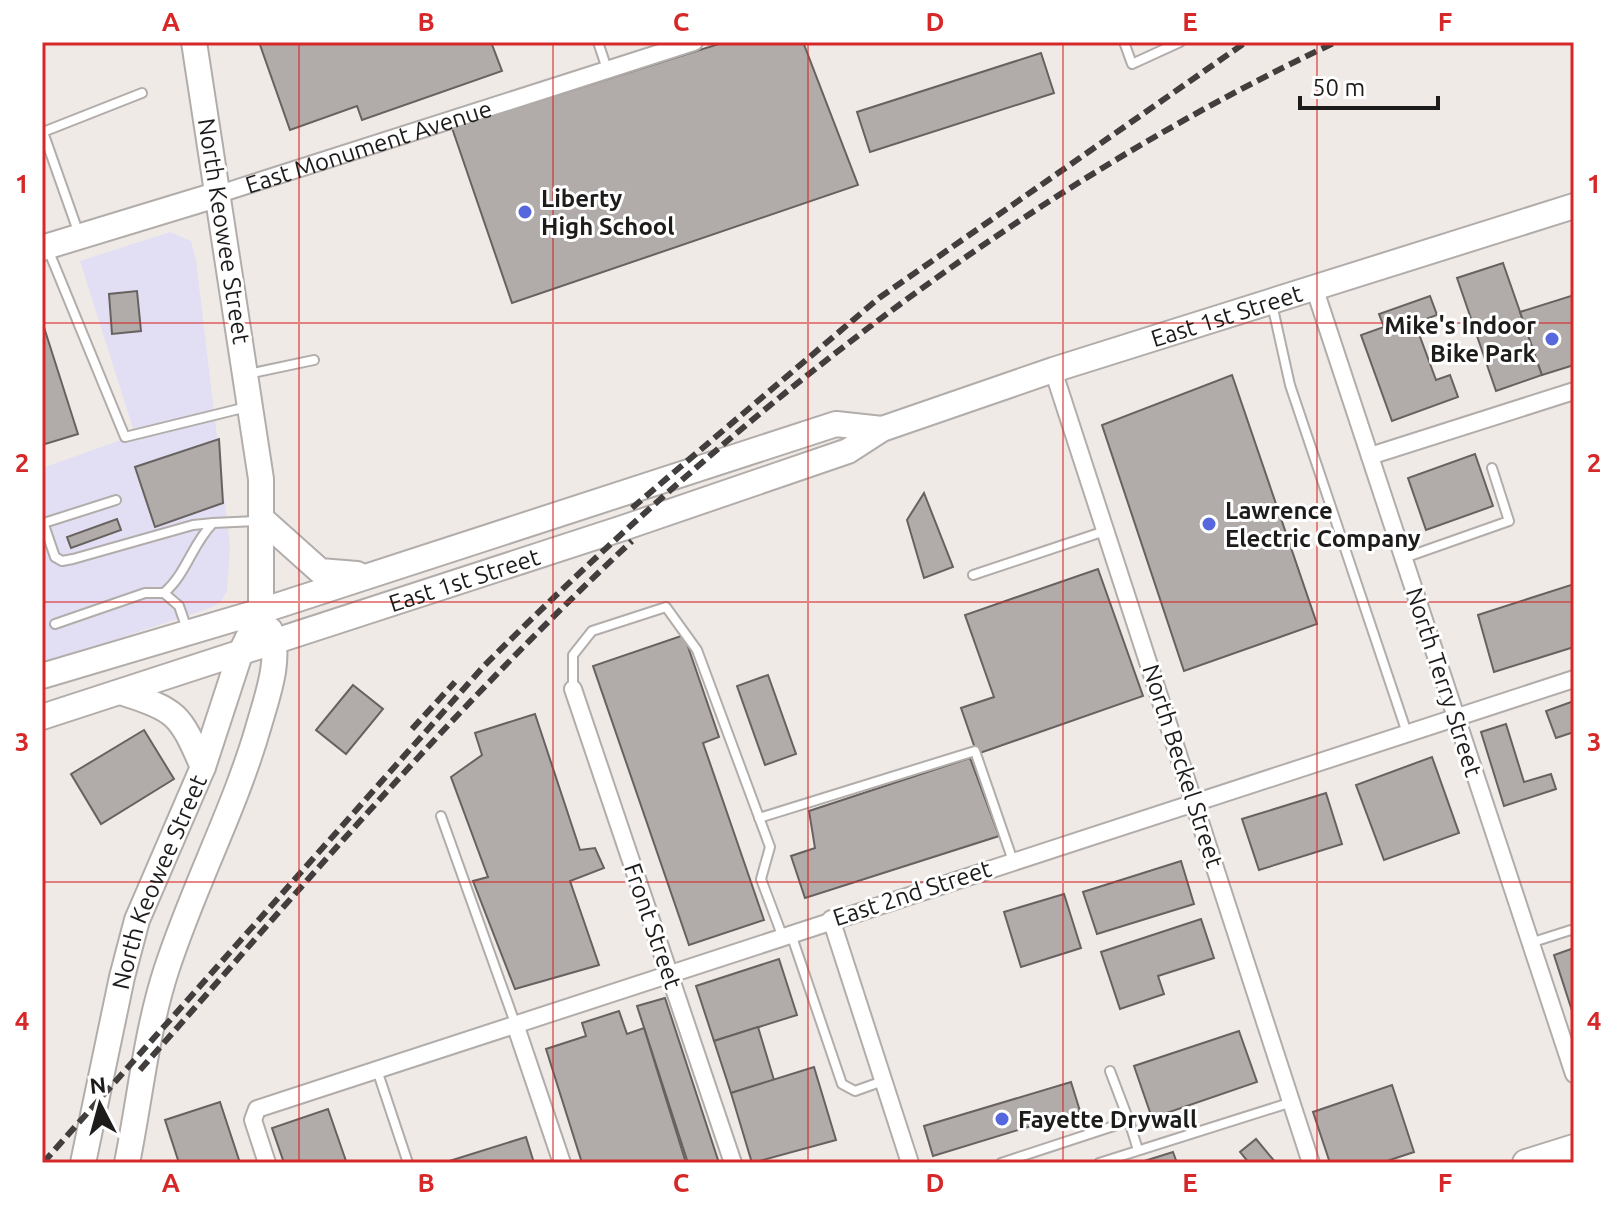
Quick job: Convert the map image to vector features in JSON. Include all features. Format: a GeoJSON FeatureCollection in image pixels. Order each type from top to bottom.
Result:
{"type":"FeatureCollection","features":[{"type":"Feature","properties":{"kind":"main road","name":"North Keowee Street"},"geometry":{"type":"LineString","coordinates":[[83,1163],[137,920],[203,767],[240,654],[261,611],[263,520],[251,406],[194,42]]}},
{"type":"Feature","properties":{"kind":"main road","name":"East Monument Avenue"},"geometry":{"type":"LineString","coordinates":[[44,248],[216,195]]}},
{"type":"Feature","properties":{"kind":"main road","name":"East 1st Street"},"geometry":{"type":"LineString","coordinates":[[42,717],[276,643],[848,451],[882,429],[1053,370],[1574,206]]}},
{"type":"Feature","properties":{"kind":"main road","name":"East 1st Street"},"geometry":{"type":"LineString","coordinates":[[42,676],[261,611],[836,424],[882,429]]}},
{"type":"Feature","properties":{"kind":"main road"},"geometry":{"type":"LineString","coordinates":[[263,520],[320,571],[371,575]]}},
{"type":"Feature","properties":{"kind":"main road","name":"North Keowee Street"},"geometry":{"type":"LineString","coordinates":[[127,1163],[157,1001],[180,930],[249,760],[263,712],[276,643],[261,611]]}},
{"type":"Feature","properties":{"kind":"main road"},"geometry":{"type":"LineString","coordinates":[[121,692],[170,710],[188,731],[203,767]]}},
{"type":"Feature","properties":{"kind":"main road"},"geometry":{"type":"LineString","coordinates":[[1526,1163],[1574,1148]]}},
{"type":"Feature","properties":{"kind":"street","name":"East Monument Avenue"},"geometry":{"type":"LineString","coordinates":[[216,195],[353,154],[607,69],[664,46],[694,42]]}},
{"type":"Feature","properties":{"kind":"street","name":"North Terry Street"},"geometry":{"type":"LineString","coordinates":[[1315,290],[1574,1074]]}},
{"type":"Feature","properties":{"kind":"street","name":"North Beckel Street"},"geometry":{"type":"LineString","coordinates":[[1053,370],[1311,1163]]}},
{"type":"Feature","properties":{"kind":"street"},"geometry":{"type":"LineString","coordinates":[[1370,456],[1574,391]]}},
{"type":"Feature","properties":{"kind":"street","name":"East 2nd Street"},"geometry":{"type":"LineString","coordinates":[[267,1163],[254,1114],[257,1109],[831,919],[1574,679]]}},
{"type":"Feature","properties":{"kind":"street","name":"Front Street"},"geometry":{"type":"LineString","coordinates":[[573,689],[733,1163]]}},
{"type":"Feature","properties":{"kind":"street"},"geometry":{"type":"LineString","coordinates":[[831,919],[910,1163]]}},
{"type":"Feature","properties":{"kind":"street"},"geometry":{"type":"LineString","coordinates":[[515,1024],[562,1163]]}},
{"type":"Feature","properties":{"kind":"lane"},"geometry":{"type":"LineString","coordinates":[[598,42],[607,69]]}},
{"type":"Feature","properties":{"kind":"lane"},"geometry":{"type":"LineString","coordinates":[[1124,42],[1132,64],[1180,42]]}},
{"type":"Feature","properties":{"kind":"lane"},"geometry":{"type":"LineString","coordinates":[[79,235],[43,132],[142,93]]}},
{"type":"Feature","properties":{"kind":"lane"},"geometry":{"type":"LineString","coordinates":[[44,248],[125,437],[251,406]]}},
{"type":"Feature","properties":{"kind":"lane"},"geometry":{"type":"LineString","coordinates":[[1271,303],[1290,385],[1407,733]]}},
{"type":"Feature","properties":{"kind":"lane"},"geometry":{"type":"LineString","coordinates":[[247,374],[314,360]]}},
{"type":"Feature","properties":{"kind":"lane"},"geometry":{"type":"LineString","coordinates":[[1404,559],[1509,521],[1492,468]]}},
{"type":"Feature","properties":{"kind":"lane"},"geometry":{"type":"LineString","coordinates":[[116,500],[47,522],[44,525],[55,557],[62,561],[73,559],[193,525],[263,520]]}},
{"type":"Feature","properties":{"kind":"lane"},"geometry":{"type":"LineString","coordinates":[[55,624],[145,593],[164,593],[176,583],[199,538],[213,523]]}},
{"type":"Feature","properties":{"kind":"lane"},"geometry":{"type":"LineString","coordinates":[[973,575],[1105,531]]}},
{"type":"Feature","properties":{"kind":"lane"},"geometry":{"type":"LineString","coordinates":[[164,593],[179,606],[188,633]]}},
{"type":"Feature","properties":{"kind":"lane"},"geometry":{"type":"LineString","coordinates":[[573,689],[573,655],[592,631],[666,607],[697,650],[770,847],[761,879],[786,934],[842,1084],[855,1091],[883,1081]]}},
{"type":"Feature","properties":{"kind":"lane"},"geometry":{"type":"LineString","coordinates":[[759,818],[975,751],[1013,861]]}},
{"type":"Feature","properties":{"kind":"lane"},"geometry":{"type":"LineString","coordinates":[[441,816],[515,1024]]}},
{"type":"Feature","properties":{"kind":"lane"},"geometry":{"type":"LineString","coordinates":[[1529,943],[1574,929]]}},
{"type":"Feature","properties":{"kind":"lane"},"geometry":{"type":"LineString","coordinates":[[377,1070],[408,1163]]}},
{"type":"Feature","properties":{"kind":"lane"},"geometry":{"type":"LineString","coordinates":[[1110,1071],[1138,1150]]}},
{"type":"Feature","properties":{"kind":"lane"},"geometry":{"type":"LineString","coordinates":[[1099,1163],[1124,1159],[1138,1150],[1292,1102]]}},
{"type":"Feature","properties":{"kind":"lane"},"geometry":{"type":"LineString","coordinates":[[1001,1163],[1129,1121]]}},
{"type":"Feature","properties":{"kind":"shaded area"},"geometry":{"type":"Polygon","coordinates":[[[170,232],[191,241],[196,260],[230,546],[227,591],[220,603],[207,609],[42,664],[42,468],[135,435],[80,261],[170,232]]]}},
{"type":"Feature","properties":{"kind":"building"},"geometry":{"type":"Polygon","coordinates":[[[259,42],[491,42],[502,71],[362,120],[357,106],[290,130],[259,42]]]}},
{"type":"Feature","properties":{"kind":"building"},"geometry":{"type":"Polygon","coordinates":[[[725,42],[803,42],[858,185],[512,303],[452,128],[725,42]]]}},
{"type":"Feature","properties":{"kind":"building"},"geometry":{"type":"Polygon","coordinates":[[[1041,53],[1054,93],[870,152],[857,112],[1041,53]]]}},
{"type":"Feature","properties":{"kind":"building"},"geometry":{"type":"Polygon","coordinates":[[[1503,263],[1542,375],[1496,391],[1457,278],[1503,263]]]}},
{"type":"Feature","properties":{"kind":"building"},"geometry":{"type":"Polygon","coordinates":[[[137,291],[141,331],[112,334],[109,294],[137,291]]]}},
{"type":"Feature","properties":{"kind":"building","name":"Mike's Indoor Bike Park"},"geometry":{"type":"Polygon","coordinates":[[[1574,295],[1574,365],[1542,375],[1520,312],[1574,295]]]}},
{"type":"Feature","properties":{"kind":"building"},"geometry":{"type":"Polygon","coordinates":[[[1430,296],[1437,315],[1415,323],[1436,380],[1450,375],[1458,397],[1392,421],[1361,335],[1384,327],[1379,314],[1430,296]]]}},
{"type":"Feature","properties":{"kind":"building"},"geometry":{"type":"Polygon","coordinates":[[[42,321],[78,434],[42,445],[42,321]]]}},
{"type":"Feature","properties":{"kind":"building","name":"Lawrence Electric Company"},"geometry":{"type":"Polygon","coordinates":[[[1232,375],[1317,624],[1184,671],[1102,425],[1232,375]]]}},
{"type":"Feature","properties":{"kind":"building"},"geometry":{"type":"Polygon","coordinates":[[[219,439],[223,503],[155,527],[135,467],[219,439]]]}},
{"type":"Feature","properties":{"kind":"building"},"geometry":{"type":"Polygon","coordinates":[[[1475,454],[1493,506],[1426,530],[1408,478],[1475,454]]]}},
{"type":"Feature","properties":{"kind":"building"},"geometry":{"type":"Polygon","coordinates":[[[924,493],[953,567],[924,578],[907,520],[924,493]]]}},
{"type":"Feature","properties":{"kind":"building"},"geometry":{"type":"Polygon","coordinates":[[[117,519],[121,530],[71,548],[67,537],[117,519]]]}},
{"type":"Feature","properties":{"kind":"building"},"geometry":{"type":"Polygon","coordinates":[[[1098,569],[1143,696],[977,754],[961,708],[994,697],[965,615],[1098,569]]]}},
{"type":"Feature","properties":{"kind":"building"},"geometry":{"type":"Polygon","coordinates":[[[1574,584],[1574,647],[1494,672],[1478,615],[1574,584]]]}},
{"type":"Feature","properties":{"kind":"building"},"geometry":{"type":"Polygon","coordinates":[[[684,635],[719,737],[703,743],[764,920],[689,945],[593,666],[684,635]]]}},
{"type":"Feature","properties":{"kind":"building"},"geometry":{"type":"Polygon","coordinates":[[[768,675],[796,754],[765,765],[737,686],[768,675]]]}},
{"type":"Feature","properties":{"kind":"building"},"geometry":{"type":"Polygon","coordinates":[[[353,685],[383,709],[346,754],[316,730],[353,685]]]}},
{"type":"Feature","properties":{"kind":"building"},"geometry":{"type":"Polygon","coordinates":[[[1574,701],[1574,732],[1556,738],[1546,711],[1574,701]]]}},
{"type":"Feature","properties":{"kind":"building"},"geometry":{"type":"Polygon","coordinates":[[[535,714],[580,850],[595,848],[604,868],[570,881],[599,965],[515,989],[473,881],[488,877],[451,777],[482,755],[475,733],[535,714]]]}},
{"type":"Feature","properties":{"kind":"building"},"geometry":{"type":"Polygon","coordinates":[[[1506,724],[1524,782],[1551,774],[1556,789],[1504,806],[1481,732],[1506,724]]]}},
{"type":"Feature","properties":{"kind":"building"},"geometry":{"type":"Polygon","coordinates":[[[144,730],[174,779],[101,824],[71,774],[144,730]]]}},
{"type":"Feature","properties":{"kind":"building"},"geometry":{"type":"Polygon","coordinates":[[[1432,757],[1459,833],[1384,860],[1356,785],[1432,757]]]}},
{"type":"Feature","properties":{"kind":"building"},"geometry":{"type":"Polygon","coordinates":[[[970,758],[999,836],[805,898],[791,856],[815,848],[809,811],[970,758]]]}},
{"type":"Feature","properties":{"kind":"building"},"geometry":{"type":"Polygon","coordinates":[[[1326,793],[1342,844],[1259,870],[1242,819],[1326,793]]]}},
{"type":"Feature","properties":{"kind":"building"},"geometry":{"type":"Polygon","coordinates":[[[1181,861],[1194,904],[1097,934],[1083,892],[1181,861]]]}},
{"type":"Feature","properties":{"kind":"building"},"geometry":{"type":"Polygon","coordinates":[[[1064,894],[1081,948],[1021,967],[1004,912],[1064,894]]]}},
{"type":"Feature","properties":{"kind":"building"},"geometry":{"type":"Polygon","coordinates":[[[1201,919],[1214,958],[1158,976],[1164,994],[1120,1009],[1101,952],[1201,919]]]}},
{"type":"Feature","properties":{"kind":"building"},"geometry":{"type":"Polygon","coordinates":[[[1574,948],[1574,1017],[1554,955],[1574,948]]]}},
{"type":"Feature","properties":{"kind":"building"},"geometry":{"type":"Polygon","coordinates":[[[779,959],[797,1015],[714,1041],[696,986],[779,959]]]}},
{"type":"Feature","properties":{"kind":"building"},"geometry":{"type":"Polygon","coordinates":[[[665,998],[719,1163],[688,1163],[637,1006],[665,998]]]}},
{"type":"Feature","properties":{"kind":"building"},"geometry":{"type":"Polygon","coordinates":[[[619,1011],[627,1034],[644,1028],[686,1163],[582,1163],[546,1049],[586,1036],[582,1023],[619,1011]]]}},
{"type":"Feature","properties":{"kind":"building"},"geometry":{"type":"Polygon","coordinates":[[[758,1027],[774,1080],[731,1093],[714,1041],[758,1027]]]}},
{"type":"Feature","properties":{"kind":"building"},"geometry":{"type":"Polygon","coordinates":[[[1239,1031],[1257,1082],[1152,1118],[1134,1066],[1239,1031]]]}},
{"type":"Feature","properties":{"kind":"building"},"geometry":{"type":"Polygon","coordinates":[[[814,1067],[836,1140],[752,1163],[731,1093],[814,1067]]]}},
{"type":"Feature","properties":{"kind":"building","name":"Fayette Drywall"},"geometry":{"type":"Polygon","coordinates":[[[1071,1082],[1080,1111],[933,1156],[924,1126],[1071,1082]]]}},
{"type":"Feature","properties":{"kind":"building"},"geometry":{"type":"Polygon","coordinates":[[[1392,1085],[1414,1152],[1381,1163],[1330,1163],[1313,1112],[1392,1085]]]}},
{"type":"Feature","properties":{"kind":"building"},"geometry":{"type":"Polygon","coordinates":[[[220,1102],[240,1163],[179,1163],[165,1120],[220,1102]]]}},
{"type":"Feature","properties":{"kind":"building"},"geometry":{"type":"Polygon","coordinates":[[[328,1109],[346,1161],[284,1163],[272,1128],[328,1109]]]}},
{"type":"Feature","properties":{"kind":"building"},"geometry":{"type":"Polygon","coordinates":[[[526,1137],[534,1163],[443,1163],[526,1137]]]}},
{"type":"Feature","properties":{"kind":"building"},"geometry":{"type":"Polygon","coordinates":[[[1256,1139],[1276,1163],[1249,1163],[1240,1152],[1256,1139]]]}},
{"type":"Feature","properties":{"kind":"building"},"geometry":{"type":"Polygon","coordinates":[[[1173,1152],[1177,1163],[1141,1163],[1141,1162],[1173,1152]]]}},
{"type":"Feature","properties":{"kind":"railway"},"geometry":{"type":"LineString","coordinates":[[632,508],[879,298],[1246,42]]}},
{"type":"Feature","properties":{"kind":"railway"},"geometry":{"type":"LineString","coordinates":[[43,1163],[484,666],[677,485],[778,399],[883,317],[991,240],[1103,168],[1218,102],[1336,42]]}},
{"type":"Feature","properties":{"kind":"railway"},"geometry":{"type":"LineString","coordinates":[[140,1070],[441,733],[632,541]]}},
{"type":"Feature","properties":{"kind":"railway"},"geometry":{"type":"LineString","coordinates":[[412,729],[455,682]]}},
{"type":"Feature","properties":{"kind":"place","name":"Liberty High School"},"geometry":{"type":"Point","coordinates":[525,212]}},
{"type":"Feature","properties":{"kind":"place","name":"Mike's Indoor Bike Park"},"geometry":{"type":"Point","coordinates":[1552,339]}},
{"type":"Feature","properties":{"kind":"place","name":"Lawrence Electric Company"},"geometry":{"type":"Point","coordinates":[1209,524]}},
{"type":"Feature","properties":{"kind":"place","name":"Fayette Drywall"},"geometry":{"type":"Point","coordinates":[1002,1119]}}]}
